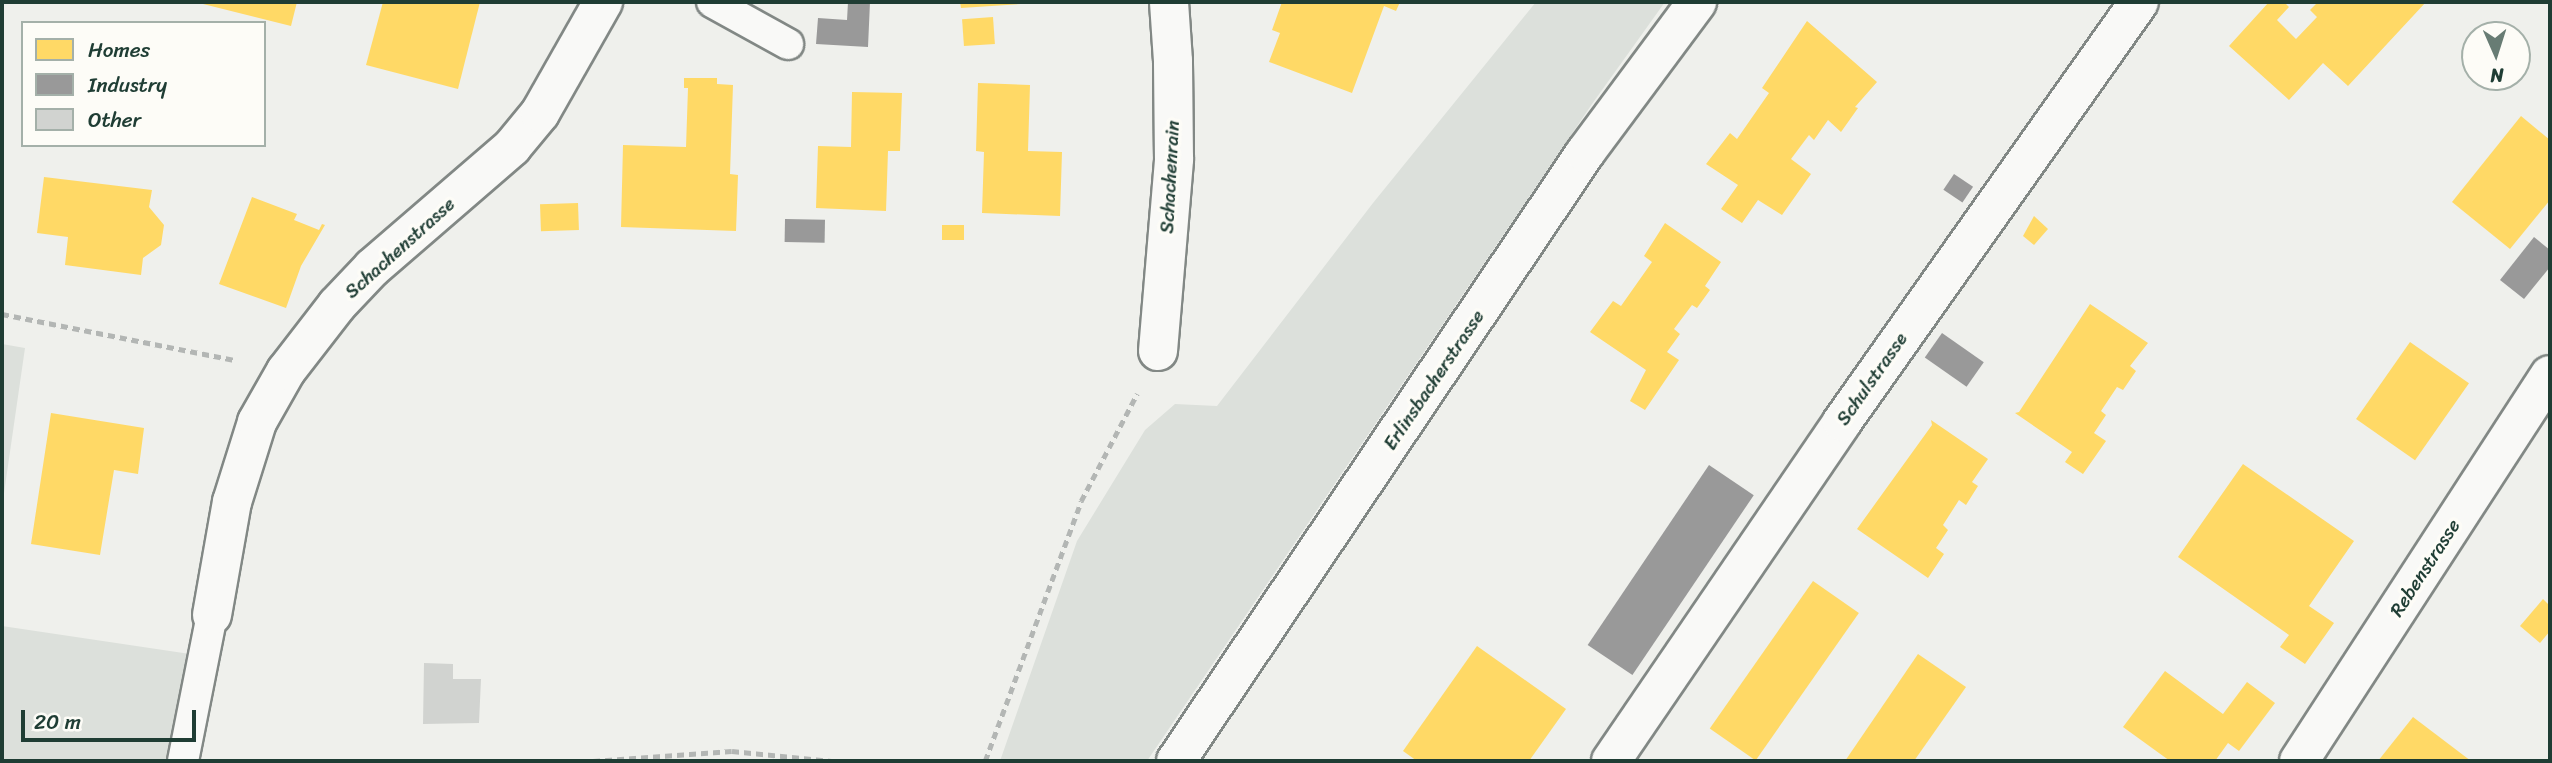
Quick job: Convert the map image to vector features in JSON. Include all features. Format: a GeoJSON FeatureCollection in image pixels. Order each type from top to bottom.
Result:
{"type":"FeatureCollection","features":[{"type":"Feature","properties":{"kind":"street","name":"Schachenstrasse"},"geometry":{"type":"LineString","coordinates":[[212,615],[232,502],[257,422],[286,371],[337,305],[372,268],[512,147],[540,113],[603,2]]}},
{"type":"Feature","properties":{"kind":"street","name":"Schachenrain"},"geometry":{"type":"LineString","coordinates":[[1158,351],[1174,159],[1173,61],[1169,2]]}},
{"type":"Feature","properties":{"kind":"street","name":"Erlinsbacherstrasse"},"geometry":{"type":"LineString","coordinates":[[1176,761],[1585,153],[1697,2]]}},
{"type":"Feature","properties":{"kind":"street","name":"Schulstrasse"},"geometry":{"type":"LineString","coordinates":[[1611,761],[1842,422],[2139,2]]}},
{"type":"Feature","properties":{"kind":"street","name":"Rebenstrasse"},"geometry":{"type":"LineString","coordinates":[[2300,761],[2550,375]]}},
{"type":"Feature","properties":{"kind":"lane"},"geometry":{"type":"LineString","coordinates":[[712,2],[788,44]]}},
{"type":"Feature","properties":{"kind":"lane","name":"Schachenstrasse"},"geometry":{"type":"LineString","coordinates":[[183,761],[212,615]]}},
{"type":"Feature","properties":{"kind":"path"},"geometry":{"type":"LineString","coordinates":[[2,314],[286,371]]}},
{"type":"Feature","properties":{"kind":"path"},"geometry":{"type":"LineString","coordinates":[[985,761],[1081,501],[1158,351]]}},
{"type":"Feature","properties":{"kind":"path"},"geometry":{"type":"LineString","coordinates":[[593,761],[733,751],[831,761]]}},
{"type":"Feature","properties":{"kind":"shaded area"},"geometry":{"type":"Polygon","coordinates":[[[1536,2],[1665,2],[1592,104],[1147,761],[1000,761],[1077,541],[1145,430],[1175,404],[1217,406],[1373,203],[1536,2]]]}},
{"type":"Feature","properties":{"kind":"shaded area"},"geometry":{"type":"Polygon","coordinates":[[[2,344],[25,348],[2,507],[2,344]]]}},
{"type":"Feature","properties":{"kind":"shaded area"},"geometry":{"type":"Polygon","coordinates":[[[2,626],[190,654],[171,761],[2,761],[2,626]]]}},
{"type":"Feature","properties":{"kind":"building: Homes"},"geometry":{"type":"Polygon","coordinates":[[[195,2],[297,2],[291,26],[195,2]]]}},
{"type":"Feature","properties":{"kind":"building: Homes"},"geometry":{"type":"Polygon","coordinates":[[[383,2],[480,2],[458,89],[366,65],[383,2]]]}},
{"type":"Feature","properties":{"kind":"building: Homes"},"geometry":{"type":"Polygon","coordinates":[[[960,2],[1021,2],[1021,4],[961,8],[960,2]]]}},
{"type":"Feature","properties":{"kind":"building: Homes"},"geometry":{"type":"Polygon","coordinates":[[[1282,2],[1400,2],[1396,11],[1384,6],[1352,93],[1269,62],[1280,33],[1272,30],[1282,2]]]}},
{"type":"Feature","properties":{"kind":"building: Homes"},"geometry":{"type":"Polygon","coordinates":[[[2269,2],[2284,2],[2289,7],[2277,20],[2296,39],[2317,17],[2310,10],[2318,2],[2426,2],[2348,86],[2323,63],[2289,100],[2229,46],[2269,2]]]}},
{"type":"Feature","properties":{"kind":"building: Homes"},"geometry":{"type":"Polygon","coordinates":[[[993,17],[995,44],[964,46],[962,19],[993,17]]]}},
{"type":"Feature","properties":{"kind":"building: Homes"},"geometry":{"type":"Polygon","coordinates":[[[1807,21],[1877,82],[1855,107],[1858,108],[1841,132],[1828,120],[1814,140],[1809,135],[1791,159],[1811,174],[1782,215],[1758,200],[1742,223],[1721,209],[1738,185],[1706,164],[1730,133],[1737,139],[1769,93],[1762,88],[1807,21]]]}},
{"type":"Feature","properties":{"kind":"building: Homes"},"geometry":{"type":"Polygon","coordinates":[[[684,78],[717,78],[717,84],[733,85],[730,174],[738,175],[736,231],[621,227],[623,145],[686,147],[688,88],[684,88],[684,78]]]}},
{"type":"Feature","properties":{"kind":"building: Homes"},"geometry":{"type":"Polygon","coordinates":[[[978,83],[1030,85],[1028,151],[1062,152],[1060,216],[982,213],[984,152],[976,151],[978,83]]]}},
{"type":"Feature","properties":{"kind":"building: Homes"},"geometry":{"type":"Polygon","coordinates":[[[852,92],[902,93],[900,151],[888,151],[886,211],[816,208],[818,146],[851,147],[852,92]]]}},
{"type":"Feature","properties":{"kind":"building: Homes"},"geometry":{"type":"Polygon","coordinates":[[[2521,116],[2550,140],[2550,200],[2510,249],[2452,202],[2521,116]]]}},
{"type":"Feature","properties":{"kind":"building: Homes"},"geometry":{"type":"Polygon","coordinates":[[[44,177],[152,190],[149,207],[164,225],[161,245],[143,258],[141,275],[65,265],[68,237],[37,233],[44,177]]]}},
{"type":"Feature","properties":{"kind":"building: Homes"},"geometry":{"type":"Polygon","coordinates":[[[252,197],[297,214],[294,220],[319,230],[322,224],[325,225],[301,266],[286,308],[219,284],[252,197]]]}},
{"type":"Feature","properties":{"kind":"building: Homes"},"geometry":{"type":"Polygon","coordinates":[[[578,203],[579,230],[541,231],[540,204],[578,203]]]}},
{"type":"Feature","properties":{"kind":"building: Homes"},"geometry":{"type":"Polygon","coordinates":[[[2034,216],[2048,229],[2034,245],[2023,236],[2034,216]]]}},
{"type":"Feature","properties":{"kind":"building: Homes"},"geometry":{"type":"Polygon","coordinates":[[[1665,223],[1721,262],[1705,286],[1710,290],[1697,308],[1692,305],[1674,329],[1680,334],[1667,352],[1679,360],[1645,410],[1630,401],[1646,370],[1590,332],[1613,301],[1621,306],[1652,262],[1644,256],[1665,223]]]}},
{"type":"Feature","properties":{"kind":"building: Homes"},"geometry":{"type":"Polygon","coordinates":[[[942,225],[964,225],[964,240],[942,240],[942,225]]]}},
{"type":"Feature","properties":{"kind":"building: Homes"},"geometry":{"type":"Polygon","coordinates":[[[2090,304],[2148,343],[2130,366],[2136,371],[2123,390],[2117,387],[2101,411],[2106,415],[2094,433],[2106,441],[2083,474],[2065,462],[2072,452],[2015,413],[2019,412],[2090,304]]]}},
{"type":"Feature","properties":{"kind":"building: Homes"},"geometry":{"type":"Polygon","coordinates":[[[2410,342],[2469,383],[2415,460],[2356,419],[2410,342]]]}},
{"type":"Feature","properties":{"kind":"building: Homes"},"geometry":{"type":"Polygon","coordinates":[[[51,413],[144,428],[138,474],[114,470],[100,555],[31,544],[51,413]]]}},
{"type":"Feature","properties":{"kind":"building: Homes"},"geometry":{"type":"Polygon","coordinates":[[[1931,420],[1988,459],[1972,482],[1978,486],[1966,505],[1959,500],[1943,525],[1948,530],[1936,548],[1944,554],[1928,578],[1857,529],[1932,425],[1931,420]]]}},
{"type":"Feature","properties":{"kind":"building: Homes"},"geometry":{"type":"Polygon","coordinates":[[[2243,464],[2354,541],[2309,606],[2334,623],[2305,664],[2280,647],[2289,635],[2178,557],[2243,464]]]}},
{"type":"Feature","properties":{"kind":"building: Homes"},"geometry":{"type":"Polygon","coordinates":[[[1813,581],[1859,613],[1756,761],[1710,728],[1813,581]]]}},
{"type":"Feature","properties":{"kind":"building: Homes"},"geometry":{"type":"Polygon","coordinates":[[[2543,599],[2550,606],[2550,631],[2540,643],[2520,626],[2543,599]]]}},
{"type":"Feature","properties":{"kind":"building: Homes"},"geometry":{"type":"Polygon","coordinates":[[[1477,646],[1566,709],[1529,761],[1417,761],[1403,751],[1477,646]]]}},
{"type":"Feature","properties":{"kind":"building: Homes"},"geometry":{"type":"Polygon","coordinates":[[[1918,654],[1966,687],[1914,761],[1845,761],[1918,654]]]}},
{"type":"Feature","properties":{"kind":"building: Homes"},"geometry":{"type":"Polygon","coordinates":[[[2165,671],[2223,714],[2247,682],[2275,703],[2239,751],[2228,743],[2215,761],[2170,761],[2123,727],[2165,671]]]}},
{"type":"Feature","properties":{"kind":"building: Homes"},"geometry":{"type":"Polygon","coordinates":[[[2413,717],[2471,761],[2378,761],[2413,717]]]}},
{"type":"Feature","properties":{"kind":"building: Industry"},"geometry":{"type":"Polygon","coordinates":[[[848,2],[870,2],[868,47],[816,44],[818,18],[847,20],[848,2]]]}},
{"type":"Feature","properties":{"kind":"building: Industry"},"geometry":{"type":"Polygon","coordinates":[[[1954,174],[1973,187],[1962,203],[1943,190],[1954,174]]]}},
{"type":"Feature","properties":{"kind":"building: Industry"},"geometry":{"type":"Polygon","coordinates":[[[785,219],[825,220],[825,243],[785,242],[785,219]]]}},
{"type":"Feature","properties":{"kind":"building: Industry"},"geometry":{"type":"Polygon","coordinates":[[[2534,237],[2550,250],[2550,267],[2524,299],[2500,280],[2534,237]]]}},
{"type":"Feature","properties":{"kind":"building: Industry"},"geometry":{"type":"Polygon","coordinates":[[[1942,333],[1984,362],[1967,387],[1925,358],[1942,333]]]}},
{"type":"Feature","properties":{"kind":"building: Industry"},"geometry":{"type":"Polygon","coordinates":[[[1709,465],[1754,495],[1632,675],[1588,645],[1709,465]]]}},
{"type":"Feature","properties":{"kind":"building: Other"},"geometry":{"type":"Polygon","coordinates":[[[424,663],[453,664],[453,679],[481,679],[479,723],[423,724],[424,663]]]}}]}
